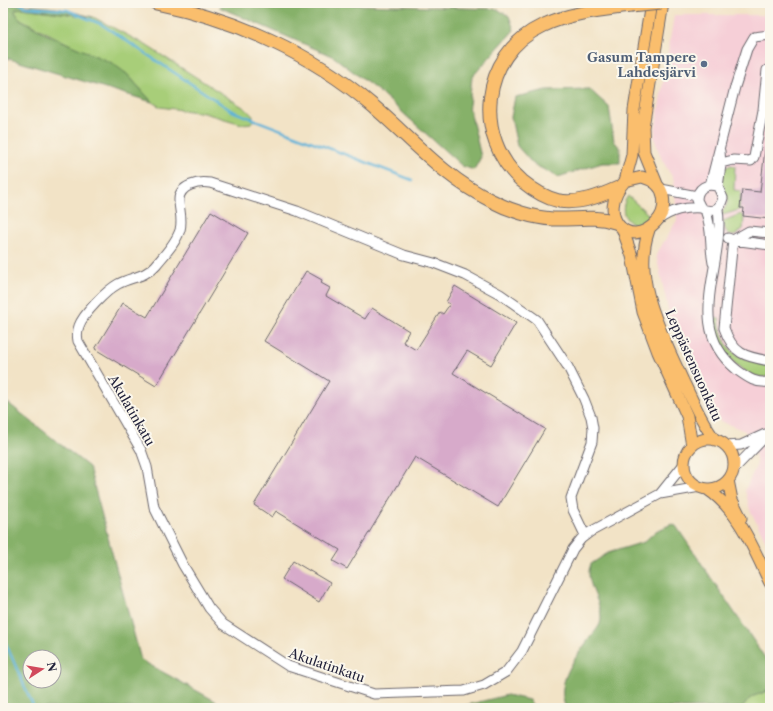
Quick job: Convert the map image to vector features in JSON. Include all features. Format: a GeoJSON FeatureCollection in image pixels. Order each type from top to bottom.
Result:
{"type":"FeatureCollection","features":[{"type":"Feature","properties":{"kind":"highway"},"geometry":{"type":"LineString","coordinates":[[156,3],[182,8],[250,30],[288,48],[342,82],[372,105],[450,177],[494,202],[514,210],[551,219],[600,217],[619,225]]}},
{"type":"Feature","properties":{"kind":"highway"},"geometry":{"type":"LineString","coordinates":[[622,184],[589,199],[559,201],[538,193],[520,178],[504,160],[494,137],[488,112],[492,92],[498,70],[513,47],[541,26],[571,15],[630,6],[662,3]]}},
{"type":"Feature","properties":{"kind":"main road"},"geometry":{"type":"LineString","coordinates":[[651,3],[634,110],[632,155],[622,184],[614,196],[613,205],[619,225],[633,232],[641,233],[649,230],[658,220],[663,212],[664,204],[659,186],[644,152],[643,127],[662,3]]}},
{"type":"Feature","properties":{"kind":"main road"},"geometry":{"type":"LineString","coordinates":[[622,184],[642,177],[659,186]]}},
{"type":"Feature","properties":{"kind":"main road","name":"Leppästensuonkatu"},"geometry":{"type":"LineString","coordinates":[[619,225],[632,256],[643,312],[658,352],[687,416],[692,446]]}},
{"type":"Feature","properties":{"kind":"main road","name":"Leppästensuonkatu"},"geometry":{"type":"LineString","coordinates":[[649,230],[643,245],[643,255],[647,286],[654,313],[700,417],[715,440]]}},
{"type":"Feature","properties":{"kind":"main road"},"geometry":{"type":"LineString","coordinates":[[703,488],[719,487],[728,480],[733,470],[733,457],[726,446],[715,440],[703,440],[692,446],[688,451],[684,464],[688,478],[723,503],[743,528],[770,583]]}},
{"type":"Feature","properties":{"kind":"main road"},"geometry":{"type":"LineString","coordinates":[[728,480],[732,498],[742,519],[743,528]]}},
{"type":"Feature","properties":{"kind":"street"},"geometry":{"type":"LineString","coordinates":[[658,220],[682,208],[712,211],[722,204],[723,198],[714,186],[714,163],[720,147],[733,93],[747,49],[754,37],[770,35]]}},
{"type":"Feature","properties":{"kind":"street"},"geometry":{"type":"LineString","coordinates":[[721,163],[733,160],[751,161],[754,157],[763,110],[767,70]]}},
{"type":"Feature","properties":{"kind":"street"},"geometry":{"type":"LineString","coordinates":[[714,186],[721,163],[720,147]]}},
{"type":"Feature","properties":{"kind":"street","name":"Akulatinkatu"},"geometry":{"type":"LineString","coordinates":[[585,535],[573,510],[571,498],[592,442],[593,428],[584,399],[568,367],[543,327],[531,314],[500,294],[465,275],[434,263],[404,255],[297,211],[210,183],[199,182],[188,186],[180,196],[181,224],[175,241],[151,271],[112,288],[88,311],[79,326],[78,341],[141,450],[147,466],[154,507],[183,565],[210,608],[223,624],[288,666],[359,691],[381,695],[464,691],[484,685],[506,672],[522,651],[573,549],[585,535],[660,494],[703,488]]}},
{"type":"Feature","properties":{"kind":"street"},"geometry":{"type":"LineString","coordinates":[[659,186],[697,196]]}},
{"type":"Feature","properties":{"kind":"street"},"geometry":{"type":"LineString","coordinates":[[713,265],[710,250],[710,223],[697,200],[697,196],[699,190],[704,186],[714,186]]}},
{"type":"Feature","properties":{"kind":"street"},"geometry":{"type":"LineString","coordinates":[[718,208],[720,234],[713,265],[708,313],[709,329],[722,356],[750,379],[761,383],[770,382]]}},
{"type":"Feature","properties":{"kind":"street"},"geometry":{"type":"LineString","coordinates":[[733,240],[749,230],[770,233]]}},
{"type":"Feature","properties":{"kind":"street"},"geometry":{"type":"LineString","coordinates":[[720,234],[733,240],[770,244]]}},
{"type":"Feature","properties":{"kind":"street"},"geometry":{"type":"LineString","coordinates":[[733,240],[724,328],[730,342],[740,353],[749,357],[770,360]]}},
{"type":"Feature","properties":{"kind":"street"},"geometry":{"type":"LineString","coordinates":[[726,446],[741,445],[770,432]]}},
{"type":"Feature","properties":{"kind":"street"},"geometry":{"type":"LineString","coordinates":[[733,470],[770,432]]}},
{"type":"Feature","properties":{"kind":"street","name":"Akulatinkatu"},"geometry":{"type":"LineString","coordinates":[[660,494],[684,464]]}},
{"type":"Feature","properties":{"kind":"shaded area"},"geometry":{"type":"Polygon","coordinates":[[[674,15],[770,15],[770,549],[750,510],[745,490],[757,464],[753,445],[745,431],[720,421],[703,392],[671,322],[656,255],[677,220],[674,180],[662,160],[654,138],[674,15]]]}},
{"type":"Feature","properties":{"kind":"green space"},"geometry":{"type":"Polygon","coordinates":[[[3,3],[57,8],[93,17],[22,8],[16,9],[15,12],[20,19],[46,34],[112,63],[127,74],[152,102],[3,57],[3,3]]]}},
{"type":"Feature","properties":{"kind":"green space"},"geometry":{"type":"Polygon","coordinates":[[[222,3],[296,3],[497,9],[509,16],[514,30],[472,77],[469,106],[481,157],[474,170],[462,166],[382,94],[334,57],[219,7],[222,3]]]}},
{"type":"Feature","properties":{"kind":"green space"},"geometry":{"type":"Polygon","coordinates":[[[22,8],[93,17],[144,44],[246,109],[253,116],[252,123],[242,124],[204,113],[160,107],[152,102],[127,74],[20,19],[15,12],[16,9],[22,8]]]}},
{"type":"Feature","properties":{"kind":"green space"},"geometry":{"type":"Polygon","coordinates":[[[589,89],[609,107],[614,141],[620,148],[620,163],[602,163],[558,177],[533,164],[517,146],[511,117],[515,97],[547,90],[589,89]]]}},
{"type":"Feature","properties":{"kind":"green space"},"geometry":{"type":"Polygon","coordinates":[[[731,165],[735,166],[734,190],[741,191],[739,210],[723,215],[722,212],[727,204],[727,198],[722,185],[722,179],[724,168],[731,165]]]}},
{"type":"Feature","properties":{"kind":"green space"},"geometry":{"type":"Polygon","coordinates":[[[628,196],[649,215],[641,227],[631,223],[625,216],[624,206],[628,196]]]}},
{"type":"Feature","properties":{"kind":"green space"},"geometry":{"type":"Polygon","coordinates":[[[741,214],[744,217],[743,229],[734,236],[727,233],[723,221],[741,214]]]}},
{"type":"Feature","properties":{"kind":"green space"},"geometry":{"type":"Polygon","coordinates":[[[713,318],[719,318],[721,330],[728,346],[741,357],[770,364],[770,376],[755,376],[747,373],[733,362],[719,342],[713,318]]]}},
{"type":"Feature","properties":{"kind":"green space"},"geometry":{"type":"Polygon","coordinates":[[[3,399],[89,467],[141,660],[228,708],[3,708],[3,399]]]}},
{"type":"Feature","properties":{"kind":"green space"},"geometry":{"type":"Polygon","coordinates":[[[672,524],[676,526],[770,665],[770,690],[751,697],[742,708],[566,708],[563,698],[565,679],[574,661],[600,624],[600,609],[589,578],[591,564],[608,553],[644,542],[656,531],[672,524]]]}},
{"type":"Feature","properties":{"kind":"green space"},"geometry":{"type":"Polygon","coordinates":[[[770,690],[770,708],[742,708],[751,697],[770,690]]]}},
{"type":"Feature","properties":{"kind":"green space"},"geometry":{"type":"Polygon","coordinates":[[[507,695],[529,700],[535,708],[455,708],[507,695]]]}},
{"type":"Feature","properties":{"kind":"building"},"geometry":{"type":"Polygon","coordinates":[[[766,140],[770,140],[770,219],[743,216],[744,208],[740,208],[742,190],[760,192],[766,140]]]}},
{"type":"Feature","properties":{"kind":"building"},"geometry":{"type":"Polygon","coordinates":[[[211,211],[248,233],[156,386],[95,349],[123,303],[147,317],[211,211]]]}},
{"type":"Feature","properties":{"kind":"building"},"geometry":{"type":"Polygon","coordinates":[[[306,271],[322,280],[321,283],[330,288],[326,296],[365,319],[372,308],[409,331],[403,342],[416,350],[440,312],[443,314],[450,304],[446,302],[455,286],[516,323],[491,365],[467,351],[453,373],[545,429],[498,507],[415,457],[347,569],[333,561],[340,550],[276,511],[272,517],[254,505],[329,381],[264,341],[306,271]]]}},
{"type":"Feature","properties":{"kind":"building"},"geometry":{"type":"Polygon","coordinates":[[[293,561],[330,583],[319,602],[282,579],[293,561]]]}},
{"type":"Feature","properties":{"kind":"waterway"},"geometry":{"type":"LineString","coordinates":[[19,3],[26,7],[67,10],[101,24],[232,111],[412,180]]}},
{"type":"Feature","properties":{"kind":"waterway"},"geometry":{"type":"LineString","coordinates":[[3,637],[34,708]]}},
{"type":"Feature","properties":{"kind":"place","name":"Gasum Tampere Lahdesjärvi"},"geometry":{"type":"Point","coordinates":[704,64]}}]}
